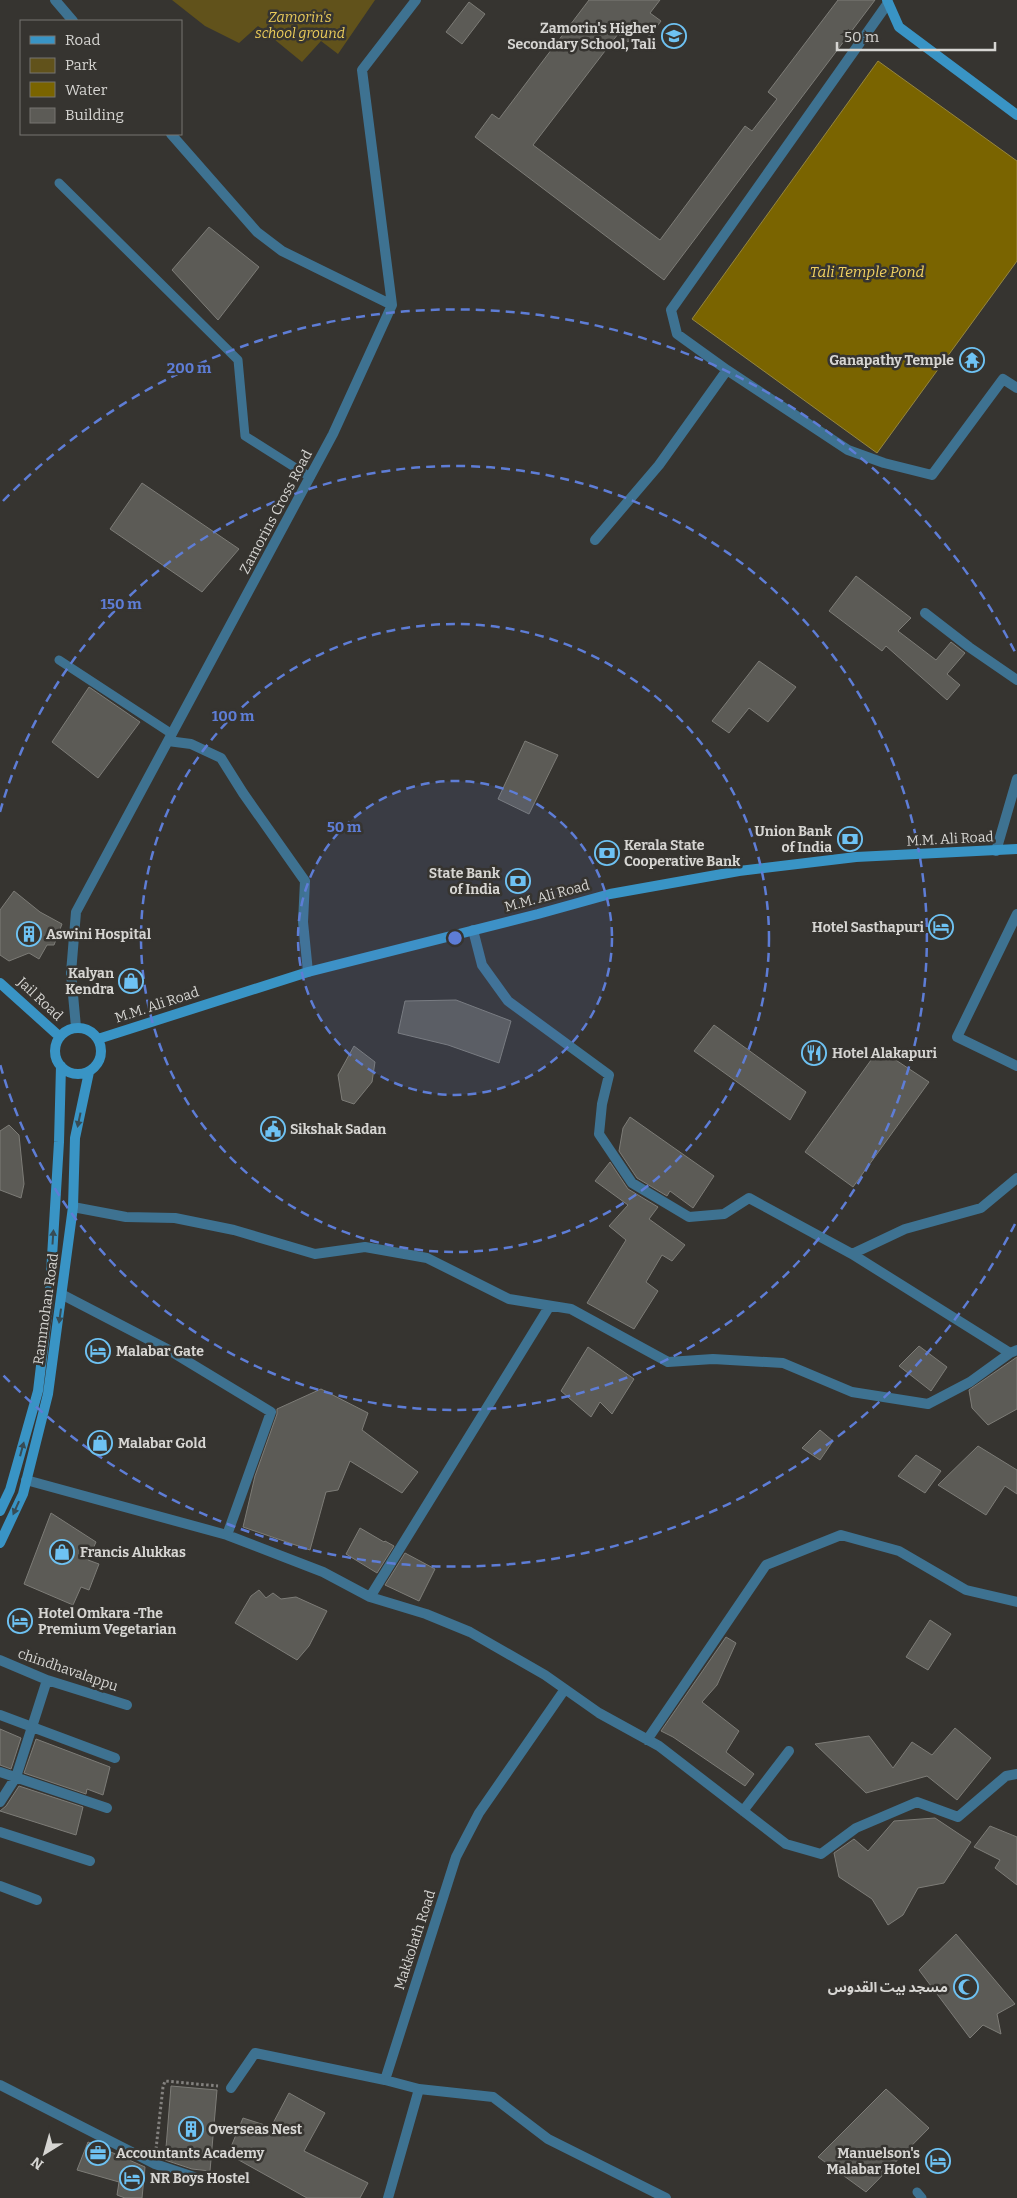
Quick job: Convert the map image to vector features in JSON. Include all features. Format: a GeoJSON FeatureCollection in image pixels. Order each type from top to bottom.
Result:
{"type":"FeatureCollection","features":[{"type":"Feature","properties":{"kind":"main road"},"geometry":{"type":"LineString","coordinates":[[887,2],[898,27],[1017,115]]}},
{"type":"Feature","properties":{"kind":"main road","name":"M.M. Ali Road"},"geometry":{"type":"LineString","coordinates":[[98,1039],[308,972],[610,894],[739,871],[856,857],[1017,849]]}},
{"type":"Feature","properties":{"kind":"main road","name":"Jail Road"},"geometry":{"type":"LineString","coordinates":[[0,983],[8,987],[60,1036]]}},
{"type":"Feature","properties":{"kind":"main road"},"geometry":{"type":"LineString","coordinates":[[76,1027],[90,1031],[98,1039],[101,1052],[98,1065],[89,1072],[74,1074],[61,1066],[56,1057],[56,1046],[60,1036],[67,1030],[76,1027]]}},
{"type":"Feature","properties":{"kind":"main road","name":"Rammohan Road"},"geometry":{"type":"LineString","coordinates":[[0,1511],[10,1490],[38,1391],[50,1280],[59,1142],[61,1066]]}},
{"type":"Feature","properties":{"kind":"main road","name":"Rammohan Road"},"geometry":{"type":"LineString","coordinates":[[0,1543],[22,1494],[48,1394],[63,1296],[73,1207],[75,1138],[89,1072]]}},
{"type":"Feature","properties":{"kind":"street"},"geometry":{"type":"LineString","coordinates":[[55,0],[72,20]]}},
{"type":"Feature","properties":{"kind":"street"},"geometry":{"type":"LineString","coordinates":[[392,305],[362,70],[416,0]]}},
{"type":"Feature","properties":{"kind":"street"},"geometry":{"type":"LineString","coordinates":[[887,2],[671,310],[677,334],[727,370],[848,450],[884,463],[932,475],[1003,379],[1017,388]]}},
{"type":"Feature","properties":{"kind":"street"},"geometry":{"type":"LineString","coordinates":[[172,135],[257,232],[282,251],[392,305]]}},
{"type":"Feature","properties":{"kind":"street","name":"Zamorins Cross Road"},"geometry":{"type":"LineString","coordinates":[[76,1027],[71,973],[76,912],[333,434],[392,305]]}},
{"type":"Feature","properties":{"kind":"street"},"geometry":{"type":"LineString","coordinates":[[595,540],[659,465],[727,370]]}},
{"type":"Feature","properties":{"kind":"street"},"geometry":{"type":"LineString","coordinates":[[925,613],[969,647],[1017,680]]}},
{"type":"Feature","properties":{"kind":"street"},"geometry":{"type":"LineString","coordinates":[[170,738],[191,744],[221,758],[243,793],[305,881],[303,922],[308,972]]}},
{"type":"Feature","properties":{"kind":"street"},"geometry":{"type":"LineString","coordinates":[[996,850],[1017,779]]}},
{"type":"Feature","properties":{"kind":"street"},"geometry":{"type":"LineString","coordinates":[[1017,914],[957,1037],[1017,1066]]}},
{"type":"Feature","properties":{"kind":"street"},"geometry":{"type":"LineString","coordinates":[[73,1207],[126,1217],[185,1220],[234,1230],[315,1254],[365,1247],[428,1258],[509,1299],[571,1309],[668,1362],[713,1359],[783,1363],[852,1392],[928,1404],[970,1382],[1013,1352],[852,1254],[749,1198],[724,1214],[689,1217],[632,1182],[599,1134],[602,1104],[609,1075],[508,1001],[482,965],[472,930]]}},
{"type":"Feature","properties":{"kind":"street"},"geometry":{"type":"LineString","coordinates":[[852,1254],[905,1229],[981,1208],[1015,1183]]}},
{"type":"Feature","properties":{"kind":"street"},"geometry":{"type":"LineString","coordinates":[[63,1296],[167,1349],[271,1412],[228,1535]]}},
{"type":"Feature","properties":{"kind":"street"},"geometry":{"type":"LineString","coordinates":[[370,1597],[550,1307]]}},
{"type":"Feature","properties":{"kind":"street"},"geometry":{"type":"LineString","coordinates":[[26,1480],[228,1535],[323,1572],[370,1597],[426,1614],[470,1632],[545,1675],[599,1713],[659,1746],[786,1844],[821,1854],[856,1828],[917,1802],[958,1817],[1006,1776],[1017,1774]]}},
{"type":"Feature","properties":{"kind":"street"},"geometry":{"type":"LineString","coordinates":[[647,1740],[766,1565],[841,1535],[899,1550],[966,1590],[1017,1602]]}},
{"type":"Feature","properties":{"kind":"street","name":"chindhavalappu"},"geometry":{"type":"LineString","coordinates":[[0,1660],[47,1680],[127,1705]]}},
{"type":"Feature","properties":{"kind":"street"},"geometry":{"type":"LineString","coordinates":[[0,1802],[16,1777],[47,1680]]}},
{"type":"Feature","properties":{"kind":"street","name":"Makkolath Road"},"geometry":{"type":"LineString","coordinates":[[385,2080],[456,1857],[479,1813],[565,1689]]}},
{"type":"Feature","properties":{"kind":"street"},"geometry":{"type":"LineString","coordinates":[[0,1715],[115,1758]]}},
{"type":"Feature","properties":{"kind":"street"},"geometry":{"type":"LineString","coordinates":[[744,1811],[789,1751]]}},
{"type":"Feature","properties":{"kind":"street"},"geometry":{"type":"LineString","coordinates":[[0,1772],[107,1808]]}},
{"type":"Feature","properties":{"kind":"street"},"geometry":{"type":"LineString","coordinates":[[0,1832],[90,1861]]}},
{"type":"Feature","properties":{"kind":"street"},"geometry":{"type":"LineString","coordinates":[[0,1886],[37,1900]]}},
{"type":"Feature","properties":{"kind":"street"},"geometry":{"type":"LineString","coordinates":[[231,2088],[255,2053],[385,2080],[419,2089],[492,2097],[548,2139],[666,2198]]}},
{"type":"Feature","properties":{"kind":"street"},"geometry":{"type":"LineString","coordinates":[[0,2085],[155,2164],[194,2178]]}},
{"type":"Feature","properties":{"kind":"street"},"geometry":{"type":"LineString","coordinates":[[388,2198],[419,2089]]}},
{"type":"Feature","properties":{"kind":"lane"},"geometry":{"type":"LineString","coordinates":[[59,183],[238,360],[245,436],[310,477]]}},
{"type":"Feature","properties":{"kind":"lane"},"geometry":{"type":"LineString","coordinates":[[59,660],[170,738]]}},
{"type":"Feature","properties":{"kind":"path"},"geometry":{"type":"LineString","coordinates":[[155,2164],[165,2081],[231,2088]]}},
{"type":"Feature","properties":{"kind":"green space","name":"Zamorin's school ground"},"geometry":{"type":"Polygon","coordinates":[[[172,0],[375,0],[338,54],[321,41],[302,62],[258,26],[239,43],[205,26],[172,0]]]}},
{"type":"Feature","properties":{"kind":"water","name":"Tali Temple Pond"},"geometry":{"type":"Polygon","coordinates":[[[878,61],[1017,161],[1017,261],[877,453],[692,319],[878,61]]]}},
{"type":"Feature","properties":{"kind":"building"},"geometry":{"type":"Polygon","coordinates":[[[589,0],[660,0],[650,13],[661,21],[650,36],[639,28],[628,42],[618,34],[533,145],[660,240],[745,126],[752,131],[777,99],[768,92],[838,0],[875,0],[664,280],[475,137],[492,114],[499,119],[589,0]]]}},
{"type":"Feature","properties":{"kind":"building"},"geometry":{"type":"Polygon","coordinates":[[[469,2],[485,14],[462,44],[446,32],[469,2]]]}},
{"type":"Feature","properties":{"kind":"building"},"geometry":{"type":"Polygon","coordinates":[[[209,227],[259,267],[218,320],[172,270],[209,227]]]}},
{"type":"Feature","properties":{"kind":"building"},"geometry":{"type":"Polygon","coordinates":[[[142,483],[239,549],[202,592],[110,529],[142,483]]]}},
{"type":"Feature","properties":{"kind":"building"},"geometry":{"type":"Polygon","coordinates":[[[856,576],[911,618],[898,631],[936,660],[951,642],[965,653],[947,674],[960,685],[947,700],[886,646],[882,651],[829,611],[856,576]]]}},
{"type":"Feature","properties":{"kind":"building"},"geometry":{"type":"Polygon","coordinates":[[[759,661],[796,687],[768,722],[749,708],[729,733],[712,721],[759,661]]]}},
{"type":"Feature","properties":{"kind":"building"},"geometry":{"type":"Polygon","coordinates":[[[89,687],[140,722],[98,778],[52,742],[89,687]]]}},
{"type":"Feature","properties":{"kind":"building"},"geometry":{"type":"Polygon","coordinates":[[[525,741],[558,755],[529,814],[498,799],[525,741]]]}},
{"type":"Feature","properties":{"kind":"building","name":"Aswini Hospital"},"geometry":{"type":"Polygon","coordinates":[[[14,891],[40,912],[62,924],[54,945],[47,945],[39,959],[29,953],[9,961],[0,955],[0,910],[14,891]]]}},
{"type":"Feature","properties":{"kind":"building"},"geometry":{"type":"Polygon","coordinates":[[[456,1000],[511,1021],[499,1063],[448,1045],[398,1033],[405,1001],[456,1000]]]}},
{"type":"Feature","properties":{"kind":"building"},"geometry":{"type":"Polygon","coordinates":[[[714,1025],[806,1092],[790,1120],[694,1051],[714,1025]]]}},
{"type":"Feature","properties":{"kind":"building"},"geometry":{"type":"Polygon","coordinates":[[[354,1046],[375,1062],[372,1082],[354,1104],[342,1100],[338,1075],[354,1046]]]}},
{"type":"Feature","properties":{"kind":"building"},"geometry":{"type":"Polygon","coordinates":[[[879,1049],[929,1082],[853,1187],[805,1152],[879,1049]]]}},
{"type":"Feature","properties":{"kind":"building"},"geometry":{"type":"Polygon","coordinates":[[[630,1117],[714,1176],[693,1208],[670,1191],[667,1196],[637,1178],[619,1151],[623,1128],[630,1117]]]}},
{"type":"Feature","properties":{"kind":"building"},"geometry":{"type":"Polygon","coordinates":[[[9,1125],[19,1135],[24,1184],[21,1198],[0,1190],[0,1131],[9,1125]]]}},
{"type":"Feature","properties":{"kind":"building"},"geometry":{"type":"Polygon","coordinates":[[[610,1162],[628,1189],[658,1207],[649,1219],[685,1245],[672,1261],[662,1255],[646,1282],[658,1291],[634,1329],[587,1303],[626,1240],[609,1226],[628,1205],[595,1181],[610,1162]]]}},
{"type":"Feature","properties":{"kind":"building"},"geometry":{"type":"Polygon","coordinates":[[[919,1346],[947,1367],[931,1391],[899,1366],[919,1346]]]}},
{"type":"Feature","properties":{"kind":"building"},"geometry":{"type":"Polygon","coordinates":[[[588,1347],[634,1379],[612,1414],[600,1402],[591,1417],[561,1391],[588,1347]]]}},
{"type":"Feature","properties":{"kind":"building"},"geometry":{"type":"Polygon","coordinates":[[[1017,1357],[1017,1409],[988,1425],[972,1408],[969,1390],[1017,1357]]]}},
{"type":"Feature","properties":{"kind":"building"},"geometry":{"type":"Polygon","coordinates":[[[321,1389],[368,1413],[362,1430],[418,1472],[402,1493],[350,1461],[338,1490],[326,1492],[310,1550],[243,1527],[255,1476],[277,1414],[277,1409],[321,1389]]]}},
{"type":"Feature","properties":{"kind":"building"},"geometry":{"type":"Polygon","coordinates":[[[820,1430],[833,1441],[820,1460],[802,1448],[820,1430]]]}},
{"type":"Feature","properties":{"kind":"building"},"geometry":{"type":"Polygon","coordinates":[[[978,1446],[1017,1470],[1017,1494],[1005,1486],[986,1515],[938,1485],[978,1446]]]}},
{"type":"Feature","properties":{"kind":"building"},"geometry":{"type":"Polygon","coordinates":[[[916,1455],[941,1471],[925,1493],[898,1476],[916,1455]]]}},
{"type":"Feature","properties":{"kind":"building"},"geometry":{"type":"Polygon","coordinates":[[[51,1513],[96,1542],[88,1560],[99,1564],[89,1590],[81,1587],[73,1605],[24,1584],[51,1513]]]}},
{"type":"Feature","properties":{"kind":"building"},"geometry":{"type":"Polygon","coordinates":[[[360,1528],[394,1546],[377,1573],[346,1554],[360,1528]]]}},
{"type":"Feature","properties":{"kind":"building"},"geometry":{"type":"Polygon","coordinates":[[[405,1553],[435,1569],[419,1601],[385,1585],[405,1553]]]}},
{"type":"Feature","properties":{"kind":"building"},"geometry":{"type":"Polygon","coordinates":[[[259,1590],[266,1598],[273,1593],[281,1599],[296,1597],[327,1611],[309,1646],[297,1660],[235,1623],[251,1596],[259,1590]]]}},
{"type":"Feature","properties":{"kind":"building"},"geometry":{"type":"Polygon","coordinates":[[[930,1620],[951,1634],[928,1670],[906,1657],[930,1620]]]}},
{"type":"Feature","properties":{"kind":"building"},"geometry":{"type":"Polygon","coordinates":[[[726,1637],[736,1643],[717,1685],[702,1702],[739,1731],[726,1752],[754,1774],[745,1786],[673,1737],[661,1731],[726,1637]]]}},
{"type":"Feature","properties":{"kind":"building"},"geometry":{"type":"Polygon","coordinates":[[[955,1728],[991,1758],[957,1800],[927,1776],[866,1793],[815,1744],[869,1736],[893,1768],[912,1742],[932,1755],[955,1728]]]}},
{"type":"Feature","properties":{"kind":"building"},"geometry":{"type":"Polygon","coordinates":[[[0,1729],[21,1738],[11,1769],[0,1765],[0,1729]]]}},
{"type":"Feature","properties":{"kind":"building"},"geometry":{"type":"Polygon","coordinates":[[[36,1739],[110,1767],[103,1795],[87,1789],[86,1794],[24,1773],[36,1739]]]}},
{"type":"Feature","properties":{"kind":"building"},"geometry":{"type":"Polygon","coordinates":[[[19,1786],[83,1807],[76,1835],[0,1811],[6,1806],[19,1786]]]}},
{"type":"Feature","properties":{"kind":"building"},"geometry":{"type":"Polygon","coordinates":[[[935,1818],[971,1842],[944,1883],[918,1888],[903,1915],[888,1925],[872,1899],[839,1877],[834,1853],[854,1839],[868,1851],[894,1821],[935,1818]]]}},
{"type":"Feature","properties":{"kind":"building"},"geometry":{"type":"Polygon","coordinates":[[[990,1826],[1017,1837],[1017,1885],[995,1868],[1000,1860],[974,1847],[990,1826]]]}},
{"type":"Feature","properties":{"kind":"building","name":"مسجد بیت القدوس"},"geometry":{"type":"Polygon","coordinates":[[[956,1934],[1015,2004],[997,2014],[1001,2034],[983,2025],[970,2038],[919,1970],[956,1934]]]}},
{"type":"Feature","properties":{"kind":"building","name":"Overseas Nest"},"geometry":{"type":"Polygon","coordinates":[[[171,2086],[217,2090],[210,2171],[192,2169],[165,2160],[171,2086]]]}},
{"type":"Feature","properties":{"kind":"building"},"geometry":{"type":"Polygon","coordinates":[[[886,2089],[929,2128],[866,2192],[818,2157],[886,2089]]]}},
{"type":"Feature","properties":{"kind":"building"},"geometry":{"type":"Polygon","coordinates":[[[289,2093],[325,2113],[304,2151],[368,2183],[360,2198],[307,2198],[228,2154],[243,2118],[271,2127],[289,2093]]]}},
{"type":"Feature","properties":{"kind":"building"},"geometry":{"type":"Polygon","coordinates":[[[88,2142],[145,2167],[142,2198],[125,2198],[117,2195],[119,2182],[77,2170],[88,2142]]]}},
{"type":"Feature","properties":{"kind":"place","name":"Zamorin's Higher Secondary School, Tali"},"geometry":{"type":"Point","coordinates":[674,36]}},
{"type":"Feature","properties":{"kind":"place","name":"Ganapathy Temple"},"geometry":{"type":"Point","coordinates":[972,360]}},
{"type":"Feature","properties":{"kind":"place","name":"Union Bank of India"},"geometry":{"type":"Point","coordinates":[850,839]}},
{"type":"Feature","properties":{"kind":"place","name":"Kerala State Cooperative Bank"},"geometry":{"type":"Point","coordinates":[607,853]}},
{"type":"Feature","properties":{"kind":"place","name":"State Bank of India"},"geometry":{"type":"Point","coordinates":[518,881]}},
{"type":"Feature","properties":{"kind":"place","name":"Hotel Sasthapuri"},"geometry":{"type":"Point","coordinates":[941,927]}},
{"type":"Feature","properties":{"kind":"place","name":"Aswini Hospital"},"geometry":{"type":"Point","coordinates":[29,934]}},
{"type":"Feature","properties":{"kind":"place","name":"Kalyan Kendra"},"geometry":{"type":"Point","coordinates":[131,981]}},
{"type":"Feature","properties":{"kind":"place","name":"Hotel Alakapuri"},"geometry":{"type":"Point","coordinates":[814,1053]}},
{"type":"Feature","properties":{"kind":"place","name":"Sikshak Sadan"},"geometry":{"type":"Point","coordinates":[273,1129]}},
{"type":"Feature","properties":{"kind":"place","name":"Malabar Gate"},"geometry":{"type":"Point","coordinates":[98,1351]}},
{"type":"Feature","properties":{"kind":"place","name":"Malabar Gold"},"geometry":{"type":"Point","coordinates":[100,1443]}},
{"type":"Feature","properties":{"kind":"place","name":"Francis Alukkas"},"geometry":{"type":"Point","coordinates":[62,1552]}},
{"type":"Feature","properties":{"kind":"place","name":"Hotel Omkara -The Premium Vegetarian"},"geometry":{"type":"Point","coordinates":[20,1621]}},
{"type":"Feature","properties":{"kind":"place","name":"مسجد بیت القدوس"},"geometry":{"type":"Point","coordinates":[966,1987]}},
{"type":"Feature","properties":{"kind":"place","name":"Overseas Nest"},"geometry":{"type":"Point","coordinates":[191,2129]}},
{"type":"Feature","properties":{"kind":"place","name":"Accountants Academy"},"geometry":{"type":"Point","coordinates":[98,2153]}},
{"type":"Feature","properties":{"kind":"place","name":"Manuelson's Malabar Hotel"},"geometry":{"type":"Point","coordinates":[938,2161]}},
{"type":"Feature","properties":{"kind":"place","name":"NR Boys Hostel"},"geometry":{"type":"Point","coordinates":[132,2178]}}]}
